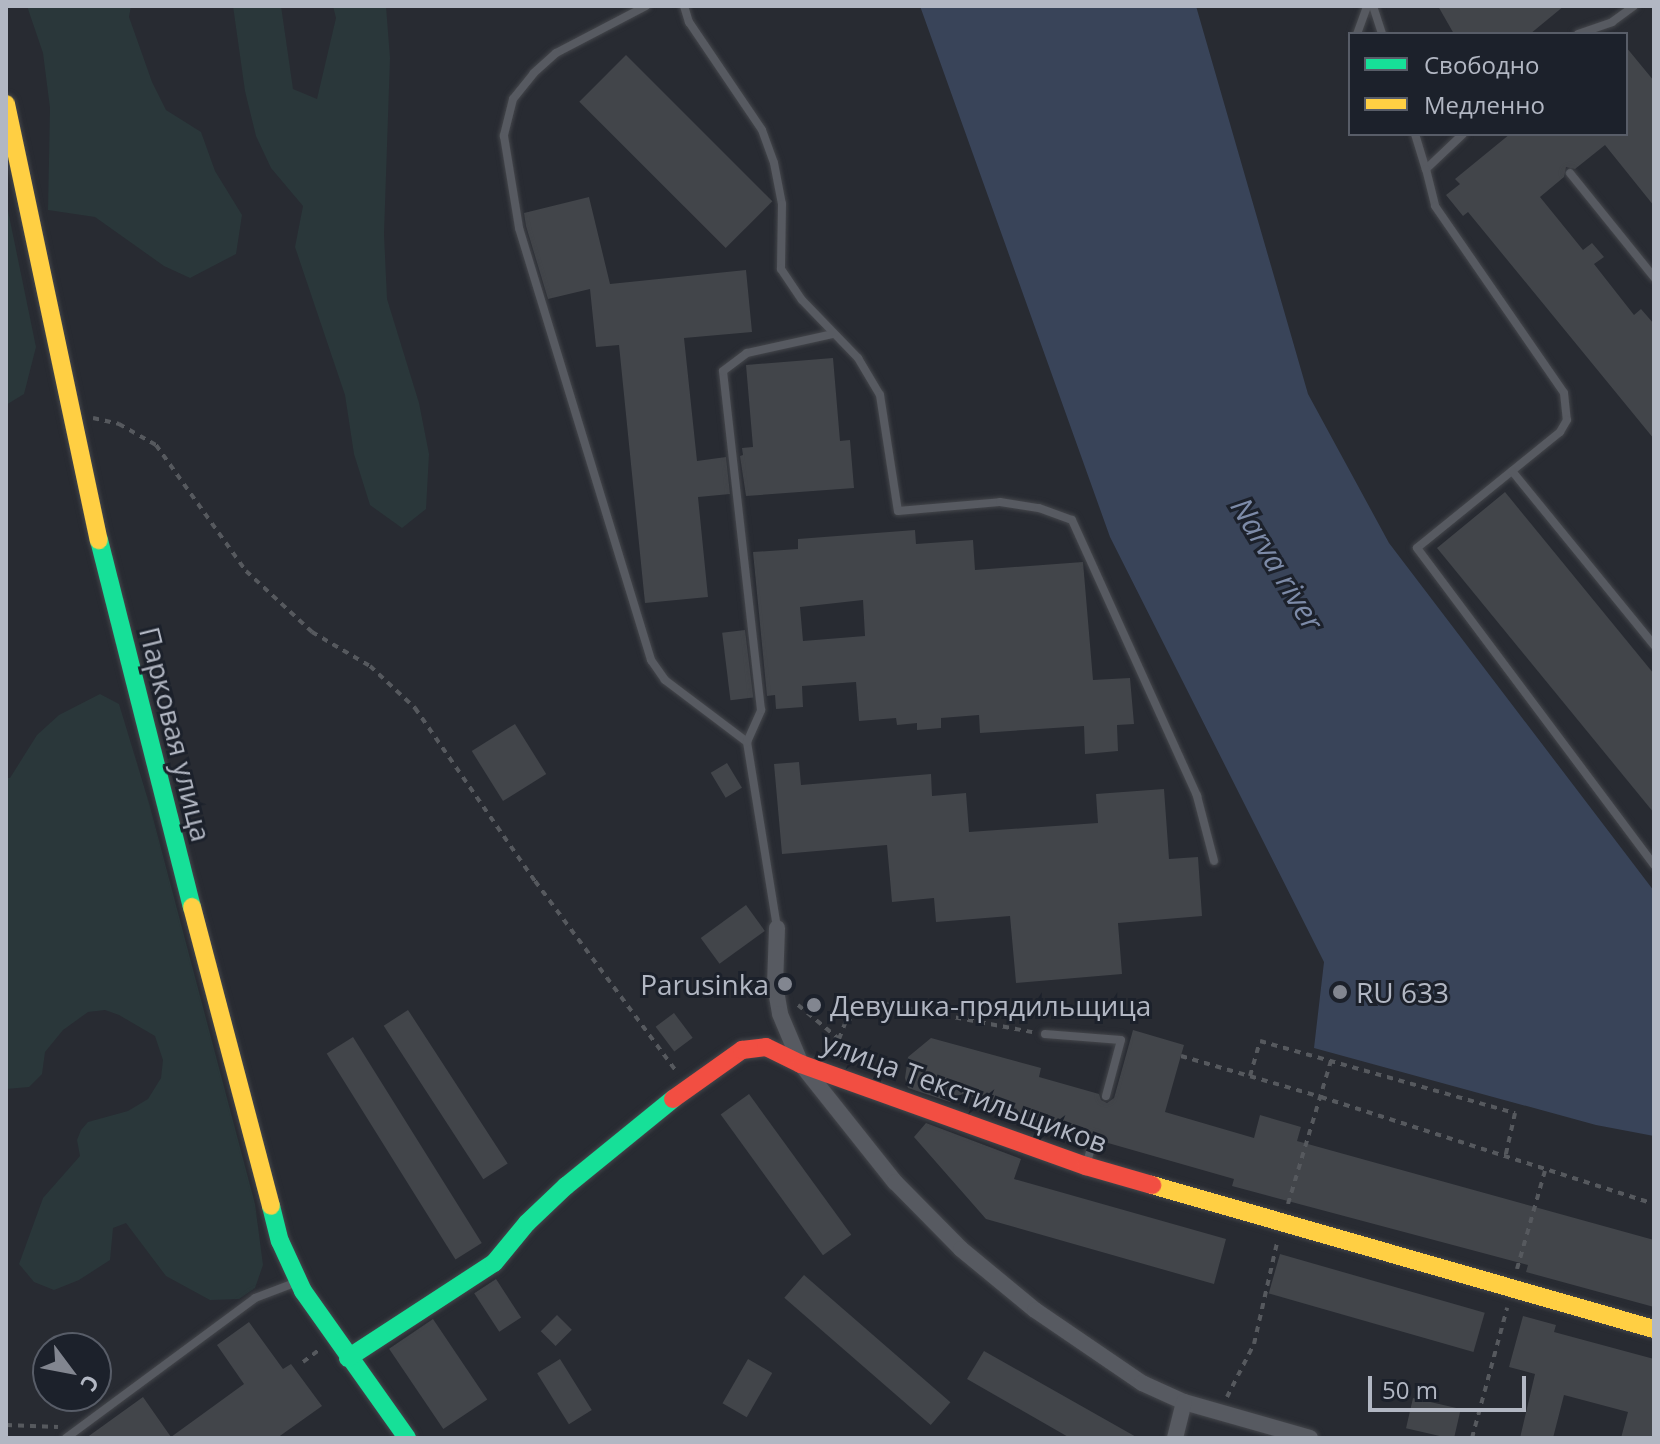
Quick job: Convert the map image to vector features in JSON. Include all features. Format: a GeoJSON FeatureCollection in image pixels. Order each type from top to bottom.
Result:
{"type":"FeatureCollection","features":[{"type":"Feature","properties":{"kind":"street","name":"Парковая улица"},"geometry":{"type":"LineString","coordinates":[[6,104],[70,413],[124,648],[280,1241],[298,1282],[399,1433]]}},
{"type":"Feature","properties":{"kind":"street"},"geometry":{"type":"LineString","coordinates":[[777,928],[775,985],[780,1014],[801,1064],[895,1182],[961,1249],[1035,1310],[1112,1364],[1184,1402],[1310,1438]]}},
{"type":"Feature","properties":{"kind":"street","name":"улица Текстильщиков"},"geometry":{"type":"LineString","coordinates":[[348,1358],[494,1263],[527,1223],[566,1186],[688,1087],[742,1050],[766,1047],[852,1083],[1086,1166],[1654,1329]]}},
{"type":"Feature","properties":{"kind":"street"},"geometry":{"type":"LineString","coordinates":[[1175,1438],[1184,1402]]}},
{"type":"Feature","properties":{"kind":"lane"},"geometry":{"type":"LineString","coordinates":[[646,6],[556,53],[534,73],[513,99],[504,136],[519,228],[651,660],[665,680],[747,742]]}},
{"type":"Feature","properties":{"kind":"lane"},"geometry":{"type":"LineString","coordinates":[[684,6],[689,22],[762,130],[782,204],[781,269],[802,300],[858,358],[880,395],[898,511],[1000,502],[1039,508],[1072,520],[1197,796],[1214,861]]}},
{"type":"Feature","properties":{"kind":"lane"},"geometry":{"type":"LineString","coordinates":[[1358,32],[1367,6]]}},
{"type":"Feature","properties":{"kind":"lane"},"geometry":{"type":"LineString","coordinates":[[1373,6],[1381,32]]}},
{"type":"Feature","properties":{"kind":"lane"},"geometry":{"type":"LineString","coordinates":[[1584,32],[1612,22],[1634,6]]}},
{"type":"Feature","properties":{"kind":"lane"},"geometry":{"type":"LineString","coordinates":[[1416,136],[1435,206],[1564,393],[1568,407],[1560,432],[1417,548],[1654,865]]}},
{"type":"Feature","properties":{"kind":"lane"},"geometry":{"type":"LineString","coordinates":[[1426,169],[1461,136]]}},
{"type":"Feature","properties":{"kind":"lane"},"geometry":{"type":"LineString","coordinates":[[1570,173],[1654,277]]}},
{"type":"Feature","properties":{"kind":"lane"},"geometry":{"type":"LineString","coordinates":[[777,928],[747,742],[761,710],[723,371],[747,353],[833,334]]}},
{"type":"Feature","properties":{"kind":"lane"},"geometry":{"type":"LineString","coordinates":[[1512,471],[1654,645]]}},
{"type":"Feature","properties":{"kind":"lane"},"geometry":{"type":"LineString","coordinates":[[1045,1034],[1121,1040],[1106,1096]]}},
{"type":"Feature","properties":{"kind":"lane"},"geometry":{"type":"LineString","coordinates":[[1086,1166],[1094,1139]]}},
{"type":"Feature","properties":{"kind":"lane"},"geometry":{"type":"LineString","coordinates":[[66,1438],[255,1298],[298,1282]]}},
{"type":"Feature","properties":{"kind":"path"},"geometry":{"type":"LineString","coordinates":[[70,413],[119,424],[156,445],[246,571],[312,632],[370,666],[415,708],[535,881],[688,1087]]}},
{"type":"Feature","properties":{"kind":"path"},"geometry":{"type":"LineString","coordinates":[[775,985],[839,1039]]}},
{"type":"Feature","properties":{"kind":"path"},"geometry":{"type":"LineString","coordinates":[[852,1083],[839,1039],[846,1021],[885,1004],[1045,1034]]}},
{"type":"Feature","properties":{"kind":"path"},"geometry":{"type":"LineString","coordinates":[[1250,1076],[1260,1041],[1515,1113],[1505,1158]]}},
{"type":"Feature","properties":{"kind":"path"},"geometry":{"type":"LineString","coordinates":[[1181,1056],[1321,1097],[1654,1204]]}},
{"type":"Feature","properties":{"kind":"path"},"geometry":{"type":"LineString","coordinates":[[1219,1412],[1254,1344],[1282,1224],[1331,1061]]}},
{"type":"Feature","properties":{"kind":"path"},"geometry":{"type":"LineString","coordinates":[[6,1425],[76,1430]]}},
{"type":"Feature","properties":{"kind":"shaded area"},"geometry":{"type":"Polygon","coordinates":[[[27,6],[131,6],[129,17],[152,82],[166,110],[201,132],[215,171],[242,215],[236,254],[190,278],[164,266],[95,217],[48,210],[50,108],[43,53],[27,6]]]}},
{"type":"Feature","properties":{"kind":"shaded area"},"geometry":{"type":"Polygon","coordinates":[[[233,6],[281,6],[293,89],[317,99],[336,18],[333,6],[386,6],[390,58],[384,234],[387,299],[419,403],[429,454],[426,509],[402,528],[370,505],[354,454],[345,395],[295,247],[303,206],[271,168],[256,136],[245,91],[233,6]]]}},
{"type":"Feature","properties":{"kind":"shaded area"},"geometry":{"type":"Polygon","coordinates":[[[6,201],[36,347],[24,394],[6,405],[6,201]]]}},
{"type":"Feature","properties":{"kind":"shaded area"},"geometry":{"type":"Polygon","coordinates":[[[100,694],[119,704],[149,803],[255,1204],[263,1265],[255,1288],[239,1299],[210,1300],[166,1276],[126,1223],[113,1228],[110,1260],[79,1280],[54,1290],[34,1282],[19,1264],[43,1198],[80,1156],[77,1140],[81,1130],[88,1122],[128,1111],[148,1099],[161,1078],[163,1060],[155,1036],[105,1010],[88,1012],[63,1030],[45,1052],[42,1074],[29,1087],[6,1089],[6,778],[10,778],[37,735],[59,715],[100,694]]]}},
{"type":"Feature","properties":{"kind":"water","name":"Narva river"},"geometry":{"type":"Polygon","coordinates":[[[920,6],[1196,6],[1308,394],[1389,543],[1654,891],[1654,1136],[1596,1125],[1314,1048],[1324,962],[1110,537],[920,6]]]}},
{"type":"Feature","properties":{"kind":"building"},"geometry":{"type":"Polygon","coordinates":[[[1438,6],[1564,6],[1532,32],[1453,32],[1438,6]]]}},
{"type":"Feature","properties":{"kind":"building"},"geometry":{"type":"Polygon","coordinates":[[[1628,49],[1654,81],[1654,206],[1605,145],[1575,169],[1566,167],[1564,177],[1540,197],[1583,250],[1592,243],[1604,257],[1594,264],[1634,315],[1641,309],[1654,324],[1654,439],[1468,212],[1463,216],[1446,195],[1460,184],[1455,179],[1508,136],[1628,136],[1628,49]]]}},
{"type":"Feature","properties":{"kind":"building"},"geometry":{"type":"Polygon","coordinates":[[[626,55],[772,201],[726,248],[579,102],[626,55]]]}},
{"type":"Feature","properties":{"kind":"building"},"geometry":{"type":"Polygon","coordinates":[[[589,197],[610,284],[746,270],[752,332],[684,338],[697,461],[726,457],[730,494],[698,497],[708,597],[645,603],[619,345],[596,347],[590,289],[548,299],[526,226],[524,213],[589,197]]]}},
{"type":"Feature","properties":{"kind":"building"},"geometry":{"type":"Polygon","coordinates":[[[833,358],[840,441],[850,440],[854,488],[746,496],[740,456],[743,455],[742,448],[753,447],[746,365],[833,358]]]}},
{"type":"Feature","properties":{"kind":"building"},"geometry":{"type":"Polygon","coordinates":[[[1505,492],[1654,674],[1654,813],[1437,548],[1505,492]]]}},
{"type":"Feature","properties":{"kind":"building"},"geometry":{"type":"Polygon","coordinates":[[[915,530],[916,544],[973,540],[975,570],[1083,562],[1093,680],[1130,678],[1134,724],[1117,725],[1118,751],[1085,754],[1084,726],[980,733],[979,715],[941,718],[941,728],[917,730],[917,723],[897,725],[896,718],[859,721],[856,682],[802,686],[803,707],[776,709],[775,695],[767,696],[753,552],[798,549],[798,539],[915,530]],[[863,600],[800,607],[803,641],[865,636],[863,600]]]}},
{"type":"Feature","properties":{"kind":"building"},"geometry":{"type":"Polygon","coordinates":[[[745,630],[753,697],[730,700],[722,633],[745,630]]]}},
{"type":"Feature","properties":{"kind":"building"},"geometry":{"type":"Polygon","coordinates":[[[515,724],[546,774],[503,801],[472,751],[515,724]]]}},
{"type":"Feature","properties":{"kind":"building"},"geometry":{"type":"Polygon","coordinates":[[[799,762],[801,785],[931,774],[932,796],[966,793],[969,832],[1098,823],[1096,794],[1164,789],[1169,859],[1198,857],[1202,916],[1118,923],[1122,974],[1016,983],[1010,916],[936,922],[934,898],[892,902],[887,845],[782,854],[774,764],[799,762]]]}},
{"type":"Feature","properties":{"kind":"building"},"geometry":{"type":"Polygon","coordinates":[[[727,763],[742,788],[726,798],[711,773],[727,763]]]}},
{"type":"Feature","properties":{"kind":"building"},"geometry":{"type":"Polygon","coordinates":[[[746,905],[765,931],[720,964],[701,938],[746,905]]]}},
{"type":"Feature","properties":{"kind":"building"},"geometry":{"type":"Polygon","coordinates":[[[408,1010],[508,1163],[483,1179],[384,1026],[408,1010]]]}},
{"type":"Feature","properties":{"kind":"building"},"geometry":{"type":"Polygon","coordinates":[[[674,1013],[693,1038],[674,1052],[656,1027],[674,1013]]]}},
{"type":"Feature","properties":{"kind":"building"},"geometry":{"type":"Polygon","coordinates":[[[1133,1030],[1184,1045],[1165,1112],[1254,1138],[1260,1115],[1301,1127],[1297,1141],[1654,1240],[1654,1307],[1526,1272],[1528,1265],[1232,1186],[1234,1179],[1101,1141],[1095,1132],[1087,1137],[1015,1116],[1017,1109],[962,1094],[950,1102],[908,1088],[905,1078],[908,1057],[931,1038],[1041,1068],[1039,1077],[1099,1094],[1101,1100],[1107,1103],[1114,1098],[1133,1030]]]}},
{"type":"Feature","properties":{"kind":"building"},"geometry":{"type":"Polygon","coordinates":[[[353,1037],[482,1243],[455,1260],[327,1053],[353,1037]]]}},
{"type":"Feature","properties":{"kind":"building"},"geometry":{"type":"Polygon","coordinates":[[[749,1094],[851,1235],[823,1255],[721,1115],[749,1094]]]}},
{"type":"Feature","properties":{"kind":"building"},"geometry":{"type":"Polygon","coordinates":[[[926,1123],[1021,1159],[1014,1179],[1226,1239],[1214,1284],[986,1219],[914,1137],[926,1123]]]}},
{"type":"Feature","properties":{"kind":"building"},"geometry":{"type":"Polygon","coordinates":[[[1280,1254],[1485,1313],[1473,1352],[1269,1293],[1280,1254]]]}},
{"type":"Feature","properties":{"kind":"building"},"geometry":{"type":"Polygon","coordinates":[[[804,1275],[950,1402],[931,1425],[784,1298],[804,1275]]]}},
{"type":"Feature","properties":{"kind":"building"},"geometry":{"type":"Polygon","coordinates":[[[496,1279],[521,1318],[499,1332],[474,1293],[496,1279]]]}},
{"type":"Feature","properties":{"kind":"building"},"geometry":{"type":"Polygon","coordinates":[[[557,1315],[572,1330],[556,1346],[541,1331],[557,1315]]]}},
{"type":"Feature","properties":{"kind":"building"},"geometry":{"type":"Polygon","coordinates":[[[1523,1316],[1556,1325],[1554,1332],[1654,1359],[1654,1438],[1621,1438],[1628,1412],[1564,1395],[1553,1438],[1520,1438],[1535,1374],[1509,1367],[1523,1316]]]}},
{"type":"Feature","properties":{"kind":"building"},"geometry":{"type":"Polygon","coordinates":[[[433,1319],[487,1399],[443,1429],[389,1349],[433,1319]]]}},
{"type":"Feature","properties":{"kind":"building"},"geometry":{"type":"Polygon","coordinates":[[[249,1322],[283,1369],[291,1364],[322,1406],[277,1438],[86,1438],[143,1397],[171,1437],[244,1384],[217,1345],[249,1322]]]}},
{"type":"Feature","properties":{"kind":"building"},"geometry":{"type":"Polygon","coordinates":[[[984,1351],[1138,1438],[1070,1438],[967,1379],[984,1351]]]}},
{"type":"Feature","properties":{"kind":"building"},"geometry":{"type":"Polygon","coordinates":[[[560,1359],[592,1410],[569,1424],[537,1373],[560,1359]]]}},
{"type":"Feature","properties":{"kind":"building"},"geometry":{"type":"Polygon","coordinates":[[[748,1359],[772,1373],[747,1417],[722,1403],[748,1359]]]}},
{"type":"Feature","properties":{"kind":"building"},"geometry":{"type":"Polygon","coordinates":[[[1413,1398],[1461,1409],[1454,1438],[1406,1428],[1413,1398]]]}},
{"type":"Feature","properties":{"kind":"traffic: fast"},"geometry":{"type":"LineString","coordinates":[[99,540],[192,907]]}},
{"type":"Feature","properties":{"kind":"traffic: fast"},"geometry":{"type":"LineString","coordinates":[[348,1358],[494,1263],[527,1223],[566,1186],[673,1099]]}},
{"type":"Feature","properties":{"kind":"traffic: fast"},"geometry":{"type":"LineString","coordinates":[[271,1206],[280,1241],[303,1291],[407,1438]]}},
{"type":"Feature","properties":{"kind":"traffic: slow"},"geometry":{"type":"LineString","coordinates":[[6,104],[99,540]]}},
{"type":"Feature","properties":{"kind":"traffic: slow"},"geometry":{"type":"LineString","coordinates":[[192,907],[271,1206]]}},
{"type":"Feature","properties":{"kind":"traffic: slow"},"geometry":{"type":"LineString","coordinates":[[1152,1185],[1654,1329]]}},
{"type":"Feature","properties":{"kind":"traffic: jam"},"geometry":{"type":"LineString","coordinates":[[673,1099],[742,1050],[766,1047],[801,1064],[1086,1166],[1152,1185]]}},
{"type":"Feature","properties":{"kind":"place","name":"Parusinka"},"geometry":{"type":"Point","coordinates":[785,984]}},
{"type":"Feature","properties":{"kind":"place","name":"RU 633"},"geometry":{"type":"Point","coordinates":[1340,992]}},
{"type":"Feature","properties":{"kind":"place","name":"Девушка-прядильщица"},"geometry":{"type":"Point","coordinates":[814,1005]}}]}
